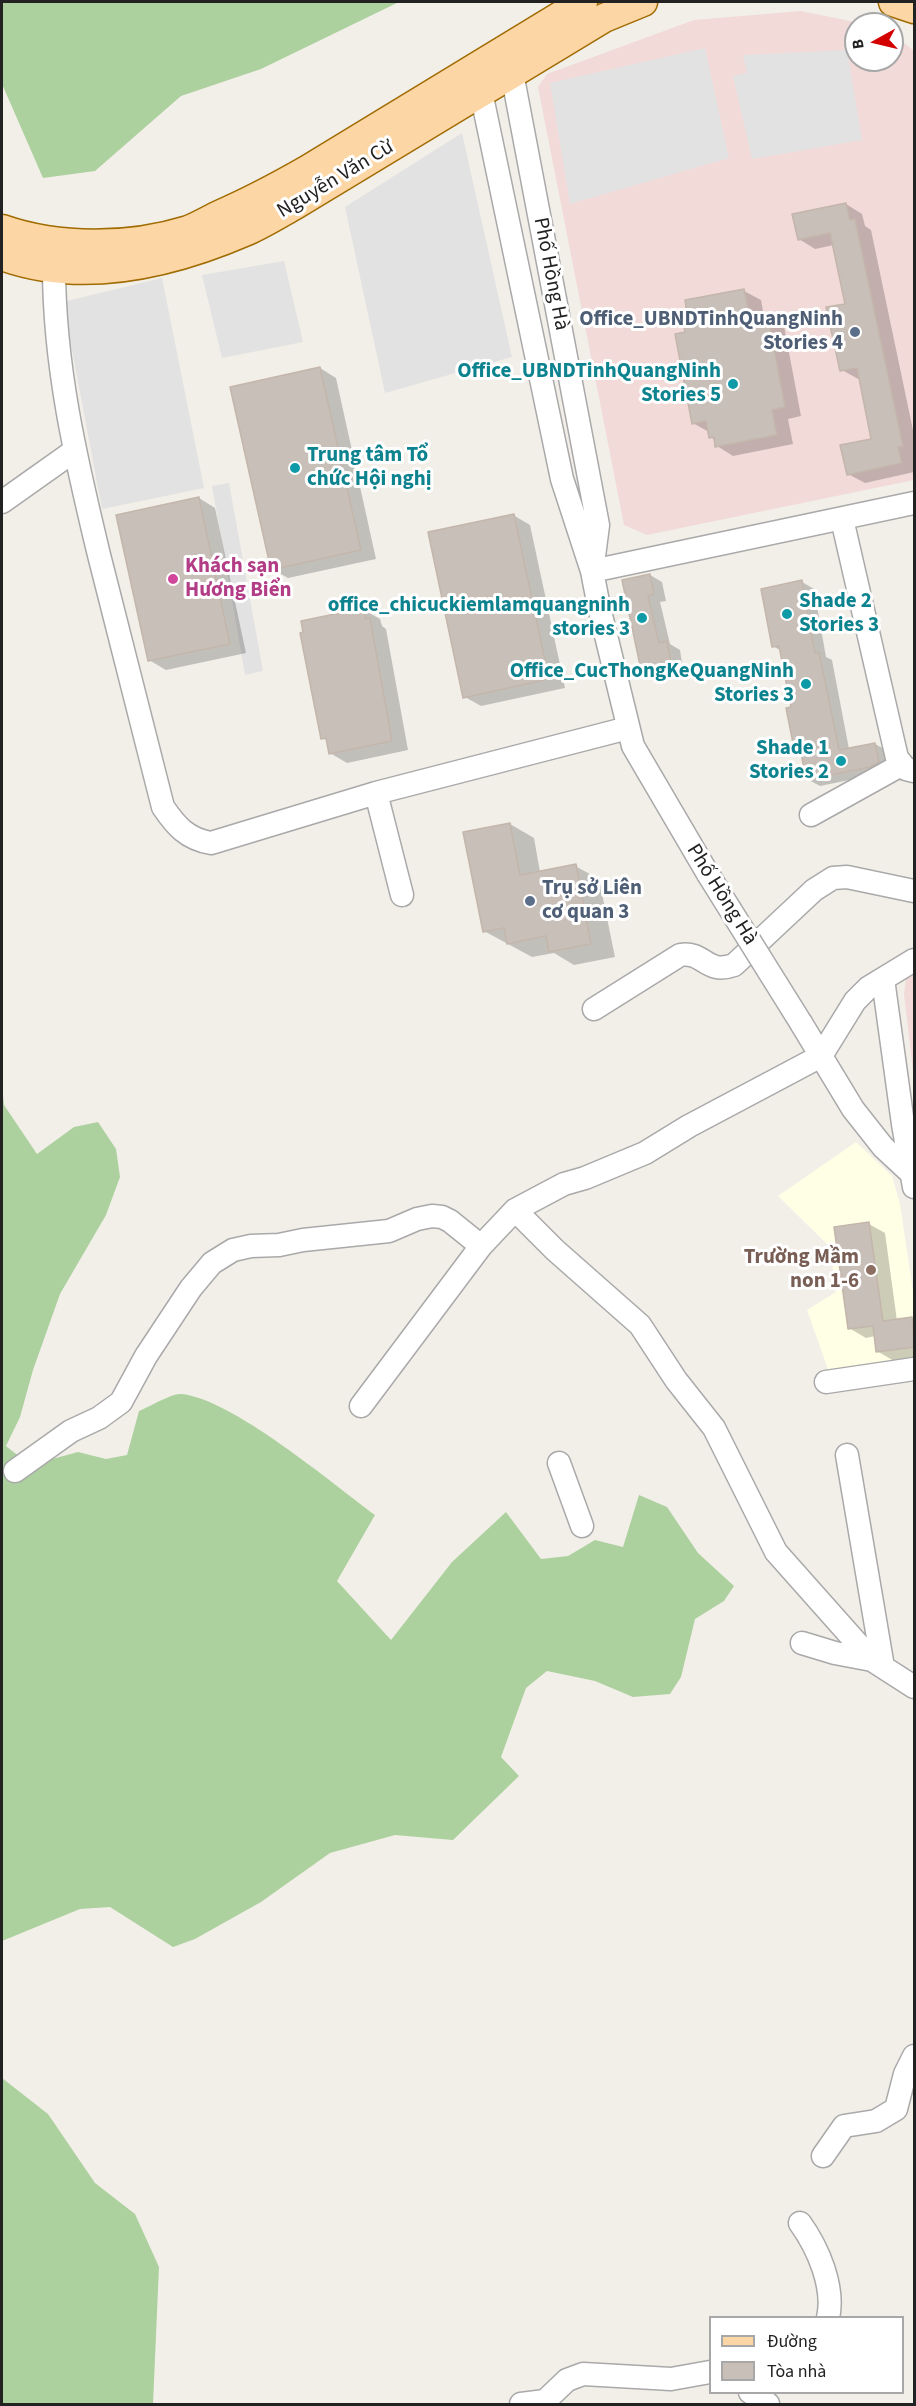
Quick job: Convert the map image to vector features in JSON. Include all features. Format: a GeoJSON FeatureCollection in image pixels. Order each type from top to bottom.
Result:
{"type":"FeatureCollection","features":[{"type":"Feature","properties":{"kind":"main road","name":"Nguyễn Văn Cừ"},"geometry":{"type":"LineString","coordinates":[[506,63],[583,2]]}},
{"type":"Feature","properties":{"kind":"main road","name":"Nguyễn Văn Cừ"},"geometry":{"type":"LineString","coordinates":[[2,230],[19,236],[75,243],[109,244],[188,230],[262,196],[506,63],[643,2]]}},
{"type":"Feature","properties":{"kind":"main road"},"geometry":{"type":"LineString","coordinates":[[893,2],[915,9]]}},
{"type":"Feature","properties":{"kind":"main road","name":"Nguyễn Văn Cừ"},"geometry":{"type":"LineString","coordinates":[[2,256],[54,267],[102,270],[194,252],[248,231],[295,205],[476,81]]}},
{"type":"Feature","properties":{"kind":"street","name":"Phố Hồng Hà"},"geometry":{"type":"LineString","coordinates":[[506,63],[598,525],[592,571]]}},
{"type":"Feature","properties":{"kind":"street","name":"Phố Hồng Hà"},"geometry":{"type":"LineString","coordinates":[[476,81],[562,479],[592,571],[628,728],[638,758],[853,1108],[873,1135],[913,1180]]}},
{"type":"Feature","properties":{"kind":"street"},"geometry":{"type":"LineString","coordinates":[[54,267],[54,302],[60,375],[74,450],[163,807],[184,834],[210,843],[376,793],[628,728]]}},
{"type":"Feature","properties":{"kind":"street"},"geometry":{"type":"LineString","coordinates":[[2,502],[74,450]]}},
{"type":"Feature","properties":{"kind":"street"},"geometry":{"type":"LineString","coordinates":[[592,571],[915,502]]}},
{"type":"Feature","properties":{"kind":"street"},"geometry":{"type":"LineString","coordinates":[[811,814],[908,768],[897,758],[842,519]]}},
{"type":"Feature","properties":{"kind":"street"},"geometry":{"type":"LineString","coordinates":[[376,793],[402,895]]}},
{"type":"Feature","properties":{"kind":"street"},"geometry":{"type":"LineString","coordinates":[[594,1009],[680,955],[698,957],[709,966],[722,969],[734,965],[814,890],[833,878],[847,877],[915,891]]}},
{"type":"Feature","properties":{"kind":"street"},"geometry":{"type":"LineString","coordinates":[[361,1406],[481,1246],[515,1210],[564,1184],[585,1178],[645,1153],[689,1126],[821,1056],[855,1001],[868,988],[915,960]]}},
{"type":"Feature","properties":{"kind":"street"},"geometry":{"type":"LineString","coordinates":[[883,979],[913,1180]]}},
{"type":"Feature","properties":{"kind":"street"},"geometry":{"type":"LineString","coordinates":[[515,1210],[555,1250],[640,1325],[676,1380],[714,1428],[776,1552],[878,1664],[915,1687]]}},
{"type":"Feature","properties":{"kind":"street"},"geometry":{"type":"LineString","coordinates":[[15,1471],[71,1431],[99,1418],[121,1402],[146,1356],[191,1288],[213,1263],[233,1251],[251,1246],[279,1245],[303,1240],[389,1231],[417,1219],[432,1216],[450,1221],[481,1246]]}},
{"type":"Feature","properties":{"kind":"street"},"geometry":{"type":"LineString","coordinates":[[826,1382],[915,1369]]}},
{"type":"Feature","properties":{"kind":"street"},"geometry":{"type":"LineString","coordinates":[[847,1455],[878,1664]]}},
{"type":"Feature","properties":{"kind":"street"},"geometry":{"type":"LineString","coordinates":[[559,1464],[582,1526]]}},
{"type":"Feature","properties":{"kind":"street"},"geometry":{"type":"LineString","coordinates":[[802,1643],[878,1664]]}},
{"type":"Feature","properties":{"kind":"street"},"geometry":{"type":"LineString","coordinates":[[823,2156],[844,2126],[876,2121],[896,2109],[905,2074],[915,2056]]}},
{"type":"Feature","properties":{"kind":"street"},"geometry":{"type":"LineString","coordinates":[[800,2223],[820,2261],[828,2291],[828,2316]]}},
{"type":"Feature","properties":{"kind":"street"},"geometry":{"type":"LineString","coordinates":[[520,2404],[545,2401],[567,2380],[583,2374],[671,2379],[709,2372]]}},
{"type":"Feature","properties":{"kind":"street"},"geometry":{"type":"LineString","coordinates":[[753,2394],[768,2404]]}},
{"type":"Feature","properties":{"kind":"shaded area"},"geometry":{"type":"Polygon","coordinates":[[[801,11],[844,20],[844,72],[904,72],[904,43],[914,51],[914,480],[647,535],[624,525],[538,87],[547,74],[694,20],[801,11]]]}},
{"type":"Feature","properties":{"kind":"shaded area"},"geometry":{"type":"Polygon","coordinates":[[[705,48],[729,158],[570,204],[550,83],[705,48]]]}},
{"type":"Feature","properties":{"kind":"shaded area"},"geometry":{"type":"Polygon","coordinates":[[[844,50],[844,72],[851,72],[862,140],[752,159],[733,76],[747,73],[743,55],[844,50]]]}},
{"type":"Feature","properties":{"kind":"shaded area"},"geometry":{"type":"Polygon","coordinates":[[[462,133],[512,357],[385,393],[345,207],[462,133]]]}},
{"type":"Feature","properties":{"kind":"shaded area"},"geometry":{"type":"Polygon","coordinates":[[[284,261],[303,342],[222,358],[202,275],[284,261]]]}},
{"type":"Feature","properties":{"kind":"shaded area"},"geometry":{"type":"Polygon","coordinates":[[[162,278],[204,488],[102,509],[63,302],[162,278]]]}},
{"type":"Feature","properties":{"kind":"shaded area"},"geometry":{"type":"Polygon","coordinates":[[[229,483],[263,671],[245,675],[212,486],[229,483]]]}},
{"type":"Feature","properties":{"kind":"shaded area"},"geometry":{"type":"Polygon","coordinates":[[[914,975],[914,1079],[904,994],[906,979],[914,975]]]}},
{"type":"Feature","properties":{"kind":"shaded area","name":"Trường Mầm non 1-6"},"geometry":{"type":"Polygon","coordinates":[[[856,1142],[892,1176],[900,1204],[914,1298],[914,1360],[829,1372],[807,1310],[836,1292],[830,1247],[778,1196],[856,1142]]]}},
{"type":"Feature","properties":{"kind":"green space"},"geometry":{"type":"Polygon","coordinates":[[[2,2],[399,2],[261,69],[181,96],[95,171],[43,178],[2,84],[2,2]]]}},
{"type":"Feature","properties":{"kind":"green space"},"geometry":{"type":"Polygon","coordinates":[[[2,1086],[4,1105],[37,1154],[74,1127],[98,1122],[116,1149],[120,1177],[106,1215],[60,1294],[33,1370],[20,1417],[6,1446],[30,1465],[78,1452],[106,1459],[127,1455],[139,1411],[166,1398],[181,1394],[202,1399],[226,1410],[281,1444],[375,1515],[337,1581],[391,1640],[452,1562],[506,1512],[541,1559],[568,1556],[595,1540],[623,1547],[639,1495],[667,1507],[698,1553],[734,1586],[724,1601],[695,1619],[681,1677],[670,1694],[633,1697],[595,1681],[547,1671],[526,1688],[501,1757],[519,1776],[453,1840],[395,1835],[330,1853],[261,1902],[195,1939],[173,1947],[110,1907],[80,1909],[2,1941],[2,1086]]]}},
{"type":"Feature","properties":{"kind":"green space"},"geometry":{"type":"Polygon","coordinates":[[[2,2078],[48,2114],[95,2183],[135,2214],[159,2267],[153,2404],[2,2404],[2,2078]]]}},
{"type":"Feature","properties":{"kind":"building","name":"Office_UBNDTinhQuangNinh Stories 4"},"geometry":{"type":"Polygon","coordinates":[[[846,203],[850,220],[855,219],[903,446],[898,447],[902,463],[847,475],[840,445],[871,439],[857,368],[840,371],[826,307],[845,304],[830,233],[798,240],[792,214],[846,203]]]}},
{"type":"Feature","properties":{"kind":"building","name":"Office_UBNDTinhQuangNinh Stories 5"},"geometry":{"type":"Polygon","coordinates":[[[744,289],[750,318],[768,315],[785,407],[772,410],[777,435],[715,447],[714,437],[709,438],[706,421],[692,424],[675,334],[685,332],[682,316],[687,315],[685,300],[744,289]]]}},
{"type":"Feature","properties":{"kind":"building","name":"Trung tâm Tổ chức Hội nghị"},"geometry":{"type":"Polygon","coordinates":[[[320,367],[361,550],[271,570],[230,387],[320,367]]]}},
{"type":"Feature","properties":{"kind":"building","name":"Khách sạn Hương Biển"},"geometry":{"type":"Polygon","coordinates":[[[199,497],[230,644],[148,661],[116,515],[199,497]]]}},
{"type":"Feature","properties":{"kind":"building"},"geometry":{"type":"Polygon","coordinates":[[[514,514],[549,679],[463,698],[428,532],[514,514]]]}},
{"type":"Feature","properties":{"kind":"building","name":"office_chicuckiemlamquangninh stories 3"},"geometry":{"type":"Polygon","coordinates":[[[650,574],[654,594],[648,596],[659,643],[667,641],[671,663],[641,670],[622,580],[650,574]]]}},
{"type":"Feature","properties":{"kind":"building"},"geometry":{"type":"Polygon","coordinates":[[[802,580],[815,653],[819,652],[839,750],[875,743],[879,762],[870,767],[806,780],[800,747],[794,748],[786,708],[791,707],[779,646],[772,647],[761,589],[802,580]]]}},
{"type":"Feature","properties":{"kind":"building"},"geometry":{"type":"Polygon","coordinates":[[[364,608],[366,619],[370,618],[392,741],[329,754],[326,738],[321,739],[300,633],[303,632],[301,621],[364,608]]]}},
{"type":"Feature","properties":{"kind":"building","name":"Trụ sở Liên cơ quan 3"},"geometry":{"type":"Polygon","coordinates":[[[510,823],[520,875],[576,864],[591,944],[549,952],[546,936],[507,944],[504,928],[483,932],[463,832],[510,823]]]}},
{"type":"Feature","properties":{"kind":"building"},"geometry":{"type":"Polygon","coordinates":[[[869,1222],[883,1321],[912,1317],[915,1347],[876,1352],[873,1326],[848,1329],[834,1227],[869,1222]]]}},
{"type":"Feature","properties":{"kind":"place","name":"Office_UBNDTinhQuangNinh Stories 4"},"geometry":{"type":"Point","coordinates":[855,332]}},
{"type":"Feature","properties":{"kind":"place","name":"Office_UBNDTinhQuangNinh Stories 5"},"geometry":{"type":"Point","coordinates":[733,384]}},
{"type":"Feature","properties":{"kind":"place","name":"Trung tâm Tổ chức Hội nghị"},"geometry":{"type":"Point","coordinates":[295,468]}},
{"type":"Feature","properties":{"kind":"place","name":"Khách sạn Hương Biển"},"geometry":{"type":"Point","coordinates":[173,579]}},
{"type":"Feature","properties":{"kind":"place","name":"Shade 2 Stories 3"},"geometry":{"type":"Point","coordinates":[787,614]}},
{"type":"Feature","properties":{"kind":"place","name":"office_chicuckiemlamquangninh stories 3"},"geometry":{"type":"Point","coordinates":[642,618]}},
{"type":"Feature","properties":{"kind":"place","name":"Office_CucThongKeQuangNinh Stories 3"},"geometry":{"type":"Point","coordinates":[806,684]}},
{"type":"Feature","properties":{"kind":"place","name":"Shade 1 Stories 2"},"geometry":{"type":"Point","coordinates":[841,761]}},
{"type":"Feature","properties":{"kind":"place","name":"Trụ sở Liên cơ quan 3"},"geometry":{"type":"Point","coordinates":[530,901]}},
{"type":"Feature","properties":{"kind":"place","name":"Trường Mầm non 1-6"},"geometry":{"type":"Point","coordinates":[871,1270]}}]}
